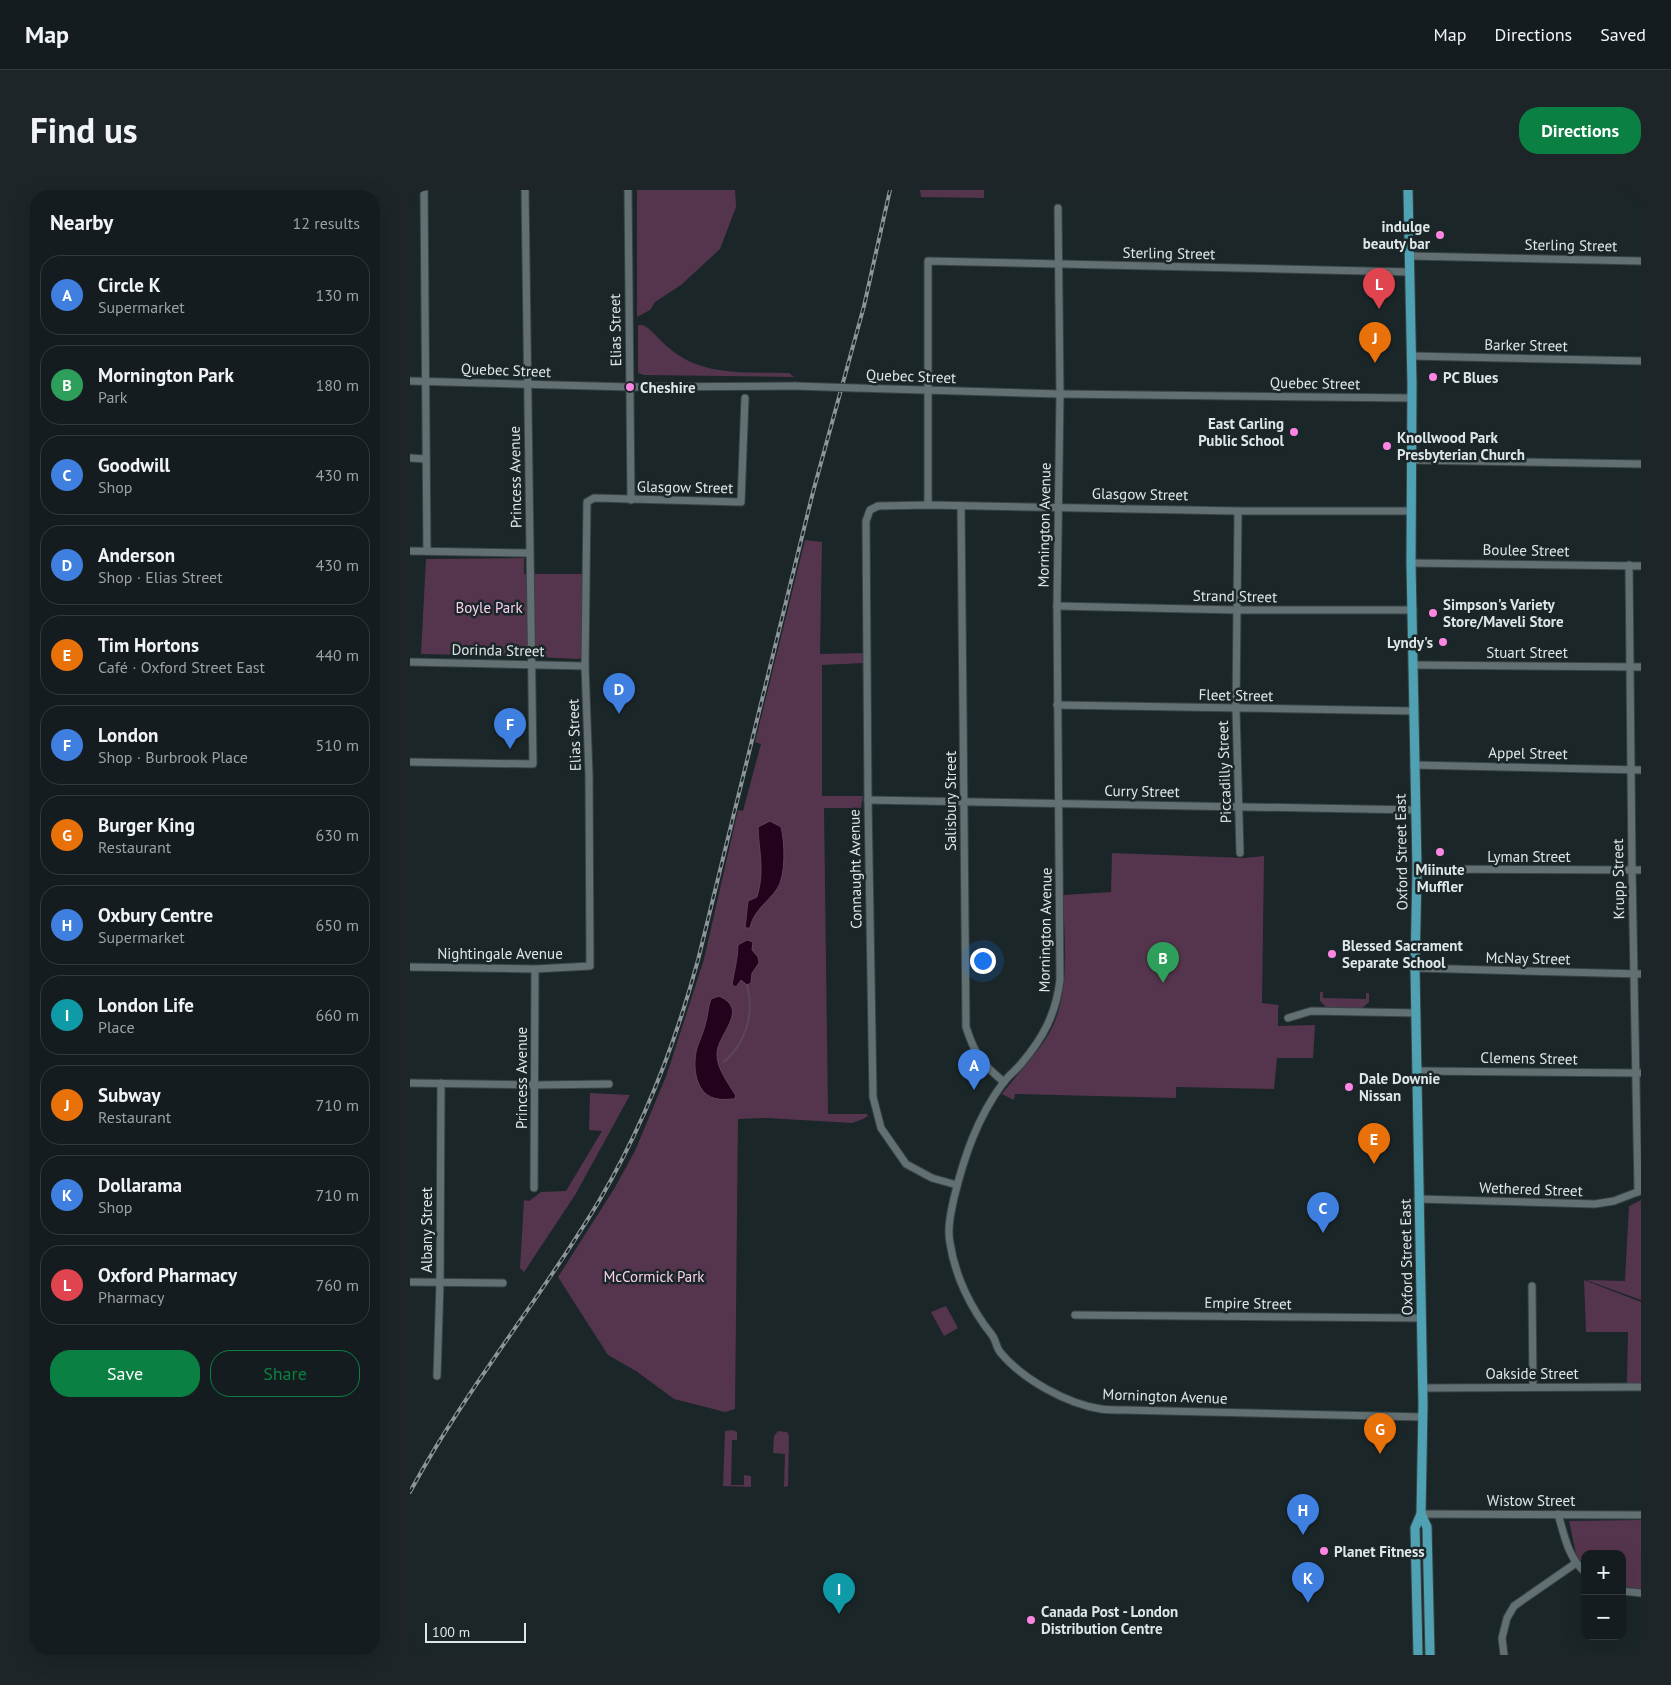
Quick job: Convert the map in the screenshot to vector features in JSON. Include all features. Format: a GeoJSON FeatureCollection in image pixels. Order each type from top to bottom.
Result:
{"type":"FeatureCollection","features":[{"type":"Feature","properties":{"kind":"main road","name":"Oxford Street East"},"geometry":{"type":"LineString","coordinates":[[1408,190],[1411,356],[1411,563],[1417,869],[1415,968],[1423,1417],[1421,1514],[1415,1528],[1418,1655]]}},
{"type":"Feature","properties":{"kind":"main road","name":"Oxford Street East"},"geometry":{"type":"LineString","coordinates":[[1421,1514],[1427,1527],[1430,1655]]}},
{"type":"Feature","properties":{"kind":"street"},"geometry":{"type":"LineString","coordinates":[[424,190],[427,551]]}},
{"type":"Feature","properties":{"kind":"street","name":"Princess Avenue"},"geometry":{"type":"LineString","coordinates":[[410,762],[533,764],[525,190]]}},
{"type":"Feature","properties":{"kind":"street","name":"Elias Street"},"geometry":{"type":"LineString","coordinates":[[628,190],[631,500]]}},
{"type":"Feature","properties":{"kind":"street","name":"Mornington Avenue"},"geometry":{"type":"LineString","coordinates":[[1058,208],[1060,394],[1057,606],[1060,980],[1058,1001],[1040,1040],[1004,1082],[978,1123],[957,1185],[950,1217],[949,1242],[964,1289],[975,1311],[994,1338],[998,1351],[1015,1367],[1049,1390],[1067,1399],[1101,1409],[1423,1417]]}},
{"type":"Feature","properties":{"kind":"street","name":"Sterling Street"},"geometry":{"type":"LineString","coordinates":[[1410,256],[1641,260]]}},
{"type":"Feature","properties":{"kind":"street","name":"Sterling Street"},"geometry":{"type":"LineString","coordinates":[[927,390],[928,262],[1410,272]]}},
{"type":"Feature","properties":{"kind":"street","name":"Barker Street"},"geometry":{"type":"LineString","coordinates":[[1411,356],[1641,361]]}},
{"type":"Feature","properties":{"kind":"street","name":"Quebec Street"},"geometry":{"type":"LineString","coordinates":[[410,381],[630,387],[795,386],[1060,394],[1411,398]]}},
{"type":"Feature","properties":{"kind":"street"},"geometry":{"type":"LineString","coordinates":[[927,390],[928,505]]}},
{"type":"Feature","properties":{"kind":"street","name":"Glasgow Street"},"geometry":{"type":"LineString","coordinates":[[587,502],[594,498],[741,502],[745,398]]}},
{"type":"Feature","properties":{"kind":"street"},"geometry":{"type":"LineString","coordinates":[[410,458],[426,459]]}},
{"type":"Feature","properties":{"kind":"street"},"geometry":{"type":"LineString","coordinates":[[1411,460],[1641,464]]}},
{"type":"Feature","properties":{"kind":"street","name":"Elias Street"},"geometry":{"type":"LineString","coordinates":[[587,502],[585,666],[589,775],[590,966]]}},
{"type":"Feature","properties":{"kind":"street","name":"Glasgow Street"},"geometry":{"type":"LineString","coordinates":[[870,510],[878,506],[928,505],[1411,511]]}},
{"type":"Feature","properties":{"kind":"street","name":"Salisbury Street"},"geometry":{"type":"LineString","coordinates":[[961,506],[966,1027],[977,1055],[986,1067],[1004,1082]]}},
{"type":"Feature","properties":{"kind":"street","name":"Connaught Avenue"},"geometry":{"type":"LineString","coordinates":[[870,510],[866,521],[873,1097],[881,1128],[906,1164],[932,1178],[957,1185]]}},
{"type":"Feature","properties":{"kind":"street","name":"Piccadilly Street"},"geometry":{"type":"LineString","coordinates":[[1238,510],[1236,709],[1240,853]]}},
{"type":"Feature","properties":{"kind":"street"},"geometry":{"type":"LineString","coordinates":[[410,551],[530,553]]}},
{"type":"Feature","properties":{"kind":"street","name":"Boulee Street"},"geometry":{"type":"LineString","coordinates":[[1411,563],[1641,566]]}},
{"type":"Feature","properties":{"kind":"street","name":"Krupp Street"},"geometry":{"type":"LineString","coordinates":[[1629,566],[1632,870],[1637,974],[1640,1192]]}},
{"type":"Feature","properties":{"kind":"street","name":"Strand Street"},"geometry":{"type":"LineString","coordinates":[[1057,606],[1237,610],[1413,610]]}},
{"type":"Feature","properties":{"kind":"street","name":"Dorinda Street"},"geometry":{"type":"LineString","coordinates":[[410,662],[585,666]]}},
{"type":"Feature","properties":{"kind":"street","name":"Stuart Street"},"geometry":{"type":"LineString","coordinates":[[1413,665],[1641,667]]}},
{"type":"Feature","properties":{"kind":"street","name":"Fleet Street"},"geometry":{"type":"LineString","coordinates":[[1057,705],[1413,711]]}},
{"type":"Feature","properties":{"kind":"street","name":"Appel Street"},"geometry":{"type":"LineString","coordinates":[[1414,765],[1641,770]]}},
{"type":"Feature","properties":{"kind":"street","name":"Curry Street"},"geometry":{"type":"LineString","coordinates":[[868,800],[1415,810]]}},
{"type":"Feature","properties":{"kind":"street","name":"Lyman Street"},"geometry":{"type":"LineString","coordinates":[[1417,869],[1641,870]]}},
{"type":"Feature","properties":{"kind":"street","name":"Nightingale Avenue"},"geometry":{"type":"LineString","coordinates":[[410,966],[535,969],[590,966]]}},
{"type":"Feature","properties":{"kind":"street","name":"McNay Street"},"geometry":{"type":"LineString","coordinates":[[1415,968],[1637,974]]}},
{"type":"Feature","properties":{"kind":"street","name":"Princess Avenue"},"geometry":{"type":"LineString","coordinates":[[534,1188],[535,969]]}},
{"type":"Feature","properties":{"kind":"street"},"geometry":{"type":"LineString","coordinates":[[1288,1018],[1311,1011],[1416,1013]]}},
{"type":"Feature","properties":{"kind":"street","name":"Clemens Street"},"geometry":{"type":"LineString","coordinates":[[1417,1071],[1638,1073]]}},
{"type":"Feature","properties":{"kind":"street"},"geometry":{"type":"LineString","coordinates":[[410,1083],[609,1084]]}},
{"type":"Feature","properties":{"kind":"street","name":"Albany Street"},"geometry":{"type":"LineString","coordinates":[[438,1376],[441,1083]]}},
{"type":"Feature","properties":{"kind":"street","name":"Wethered Street"},"geometry":{"type":"LineString","coordinates":[[1418,1199],[1595,1204],[1614,1201],[1640,1192]]}},
{"type":"Feature","properties":{"kind":"street"},"geometry":{"type":"LineString","coordinates":[[410,1282],[503,1283]]}},
{"type":"Feature","properties":{"kind":"street"},"geometry":{"type":"LineString","coordinates":[[1532,1286],[1533,1387]]}},
{"type":"Feature","properties":{"kind":"street","name":"Empire Street"},"geometry":{"type":"LineString","coordinates":[[1075,1314],[1421,1318]]}},
{"type":"Feature","properties":{"kind":"street","name":"Oakside Street"},"geometry":{"type":"LineString","coordinates":[[1422,1388],[1641,1387]]}},
{"type":"Feature","properties":{"kind":"street","name":"Wistow Street"},"geometry":{"type":"LineString","coordinates":[[1421,1514],[1641,1514]]}},
{"type":"Feature","properties":{"kind":"street"},"geometry":{"type":"LineString","coordinates":[[1558,1514],[1568,1547],[1576,1563],[1581,1568]]}},
{"type":"Feature","properties":{"kind":"street"},"geometry":{"type":"LineString","coordinates":[[1504,1655],[1502,1638],[1507,1618],[1514,1606],[1576,1563]]}},
{"type":"Feature","properties":{"kind":"street"},"geometry":{"type":"LineString","coordinates":[[1626,1591],[1641,1593]]}},
{"type":"Feature","properties":{"kind":"green space"},"geometry":{"type":"Polygon","coordinates":[[[637,190],[735,190],[736,207],[720,249],[681,285],[655,302],[650,310],[637,317],[637,190]]]}},
{"type":"Feature","properties":{"kind":"green space"},"geometry":{"type":"Polygon","coordinates":[[[920,190],[984,190],[984,198],[921,197],[920,190]]]}},
{"type":"Feature","properties":{"kind":"green space"},"geometry":{"type":"Polygon","coordinates":[[[638,325],[648,328],[680,356],[705,367],[733,372],[789,373],[794,377],[644,375],[638,373],[638,325]]]}},
{"type":"Feature","properties":{"kind":"green space","name":"McCormick Park"},"geometry":{"type":"Polygon","coordinates":[[[805,540],[822,542],[820,654],[864,653],[864,663],[822,665],[822,796],[863,796],[861,808],[824,808],[828,1114],[867,1114],[868,1116],[852,1123],[767,1118],[738,1119],[735,1409],[725,1412],[674,1399],[636,1371],[608,1355],[558,1277],[614,1189],[635,1151],[667,1074],[704,959],[738,810],[743,811],[761,744],[755,742],[805,540]]]}},
{"type":"Feature","properties":{"kind":"green space","name":"Boyle Park"},"geometry":{"type":"Polygon","coordinates":[[[524,558],[524,574],[582,574],[583,653],[581,658],[421,654],[426,559],[524,558]]]}},
{"type":"Feature","properties":{"kind":"green space"},"geometry":{"type":"Polygon","coordinates":[[[1112,853],[1245,858],[1264,856],[1262,1003],[1279,1005],[1278,1026],[1315,1025],[1313,1058],[1277,1058],[1274,1089],[1176,1087],[1176,1098],[1015,1094],[1014,1100],[1002,1094],[1043,1043],[1053,1026],[1059,1010],[1065,962],[1063,895],[1111,892],[1112,853]]]}},
{"type":"Feature","properties":{"kind":"green space"},"geometry":{"type":"Polygon","coordinates":[[[1320,992],[1323,992],[1323,998],[1366,999],[1366,993],[1369,993],[1369,1002],[1362,1008],[1327,1008],[1320,1001],[1320,992]]]}},
{"type":"Feature","properties":{"kind":"green space"},"geometry":{"type":"Polygon","coordinates":[[[590,1093],[630,1095],[575,1195],[524,1272],[520,1268],[524,1200],[529,1201],[541,1192],[566,1191],[602,1131],[589,1130],[590,1093]]]}},
{"type":"Feature","properties":{"kind":"green space"},"geometry":{"type":"Polygon","coordinates":[[[1641,1200],[1641,1300],[1586,1280],[1625,1281],[1629,1206],[1641,1200]]]}},
{"type":"Feature","properties":{"kind":"green space"},"geometry":{"type":"Polygon","coordinates":[[[1584,1280],[1641,1302],[1641,1383],[1627,1384],[1628,1332],[1586,1332],[1584,1280]]]}},
{"type":"Feature","properties":{"kind":"green space"},"geometry":{"type":"Polygon","coordinates":[[[946,1306],[958,1328],[944,1336],[931,1312],[946,1306]]]}},
{"type":"Feature","properties":{"kind":"green space"},"geometry":{"type":"Polygon","coordinates":[[[733,1430],[737,1432],[737,1440],[732,1440],[731,1485],[744,1485],[744,1475],[751,1476],[751,1487],[723,1486],[725,1431],[733,1430]]]}},
{"type":"Feature","properties":{"kind":"green space"},"geometry":{"type":"Polygon","coordinates":[[[778,1431],[787,1432],[789,1436],[788,1486],[784,1487],[785,1454],[773,1453],[774,1436],[778,1431]]]}},
{"type":"Feature","properties":{"kind":"green space"},"geometry":{"type":"Polygon","coordinates":[[[1641,1520],[1641,1589],[1626,1587],[1626,1550],[1581,1550],[1581,1561],[1577,1558],[1569,1521],[1641,1520]]]}},
{"type":"Feature","properties":{"kind":"shaded area"},"geometry":{"type":"Polygon","coordinates":[[[770,821],[781,827],[784,850],[782,876],[777,889],[757,912],[750,928],[745,928],[748,901],[757,897],[761,878],[758,827],[770,821]]]}},
{"type":"Feature","properties":{"kind":"shaded area"},"geometry":{"type":"Polygon","coordinates":[[[747,940],[753,942],[752,950],[758,957],[759,963],[752,973],[751,983],[747,985],[741,980],[736,987],[732,985],[738,945],[747,940]]]}},
{"type":"Feature","properties":{"kind":"shaded area"},"geometry":{"type":"Polygon","coordinates":[[[719,996],[728,1002],[732,1008],[730,1022],[719,1045],[717,1059],[736,1096],[734,1099],[710,1097],[700,1086],[695,1071],[697,1048],[710,1002],[711,999],[719,996]]]}},
{"type":"Feature","properties":{"kind":"waterway"},"geometry":{"type":"LineString","coordinates":[[724,1062],[738,1046],[747,1027],[750,1006],[747,985]]}},
{"type":"Feature","properties":{"kind":"railway"},"geometry":{"type":"LineString","coordinates":[[410,1492],[454,1417],[552,1274],[599,1201],[630,1143],[657,1084],[679,1023],[698,960],[813,492],[864,306],[890,190]]}},
{"type":"Feature","properties":{"kind":"place","name":"indulge beauty bar"},"geometry":{"type":"Point","coordinates":[1440,235]}},
{"type":"Feature","properties":{"kind":"place","name":"Oxford Pharmacy"},"geometry":{"type":"Point","coordinates":[1379,309]}},
{"type":"Feature","properties":{"kind":"place","name":"Subway"},"geometry":{"type":"Point","coordinates":[1375,363]}},
{"type":"Feature","properties":{"kind":"place","name":"PC Blues"},"geometry":{"type":"Point","coordinates":[1433,377]}},
{"type":"Feature","properties":{"kind":"place","name":"Cheshire"},"geometry":{"type":"Point","coordinates":[630,387]}},
{"type":"Feature","properties":{"kind":"place","name":"East Carling Public School"},"geometry":{"type":"Point","coordinates":[1294,432]}},
{"type":"Feature","properties":{"kind":"place","name":"Knollwood Park Presbyterian Church"},"geometry":{"type":"Point","coordinates":[1387,446]}},
{"type":"Feature","properties":{"kind":"place","name":"Simpson's Variety Store/Maveli Store"},"geometry":{"type":"Point","coordinates":[1433,613]}},
{"type":"Feature","properties":{"kind":"place","name":"Lyndy's"},"geometry":{"type":"Point","coordinates":[1443,642]}},
{"type":"Feature","properties":{"kind":"place","name":"Anderson"},"geometry":{"type":"Point","coordinates":[619,714]}},
{"type":"Feature","properties":{"kind":"place","name":"London"},"geometry":{"type":"Point","coordinates":[510,749]}},
{"type":"Feature","properties":{"kind":"place","name":"Miinute Muffler"},"geometry":{"type":"Point","coordinates":[1440,852]}},
{"type":"Feature","properties":{"kind":"place","name":"Blessed Sacrament Separate School"},"geometry":{"type":"Point","coordinates":[1332,954]}},
{"type":"Feature","properties":{"kind":"place","name":"Mornington Park"},"geometry":{"type":"Point","coordinates":[1163,983]}},
{"type":"Feature","properties":{"kind":"place","name":"Dale Downie Nissan"},"geometry":{"type":"Point","coordinates":[1349,1087]}},
{"type":"Feature","properties":{"kind":"place","name":"Circle K"},"geometry":{"type":"Point","coordinates":[974,1090]}},
{"type":"Feature","properties":{"kind":"place","name":"Tim Hortons"},"geometry":{"type":"Point","coordinates":[1374,1164]}},
{"type":"Feature","properties":{"kind":"place","name":"Goodwill"},"geometry":{"type":"Point","coordinates":[1323,1233]}},
{"type":"Feature","properties":{"kind":"place","name":"Burger King"},"geometry":{"type":"Point","coordinates":[1380,1454]}},
{"type":"Feature","properties":{"kind":"place","name":"Oxbury Centre"},"geometry":{"type":"Point","coordinates":[1303,1535]}},
{"type":"Feature","properties":{"kind":"place","name":"Planet Fitness"},"geometry":{"type":"Point","coordinates":[1324,1551]}},
{"type":"Feature","properties":{"kind":"place","name":"Dollarama"},"geometry":{"type":"Point","coordinates":[1308,1603]}},
{"type":"Feature","properties":{"kind":"place","name":"London Life"},"geometry":{"type":"Point","coordinates":[839,1614]}},
{"type":"Feature","properties":{"kind":"place","name":"Canada Post - London Distribution Centre"},"geometry":{"type":"Point","coordinates":[1031,1620]}}]}
